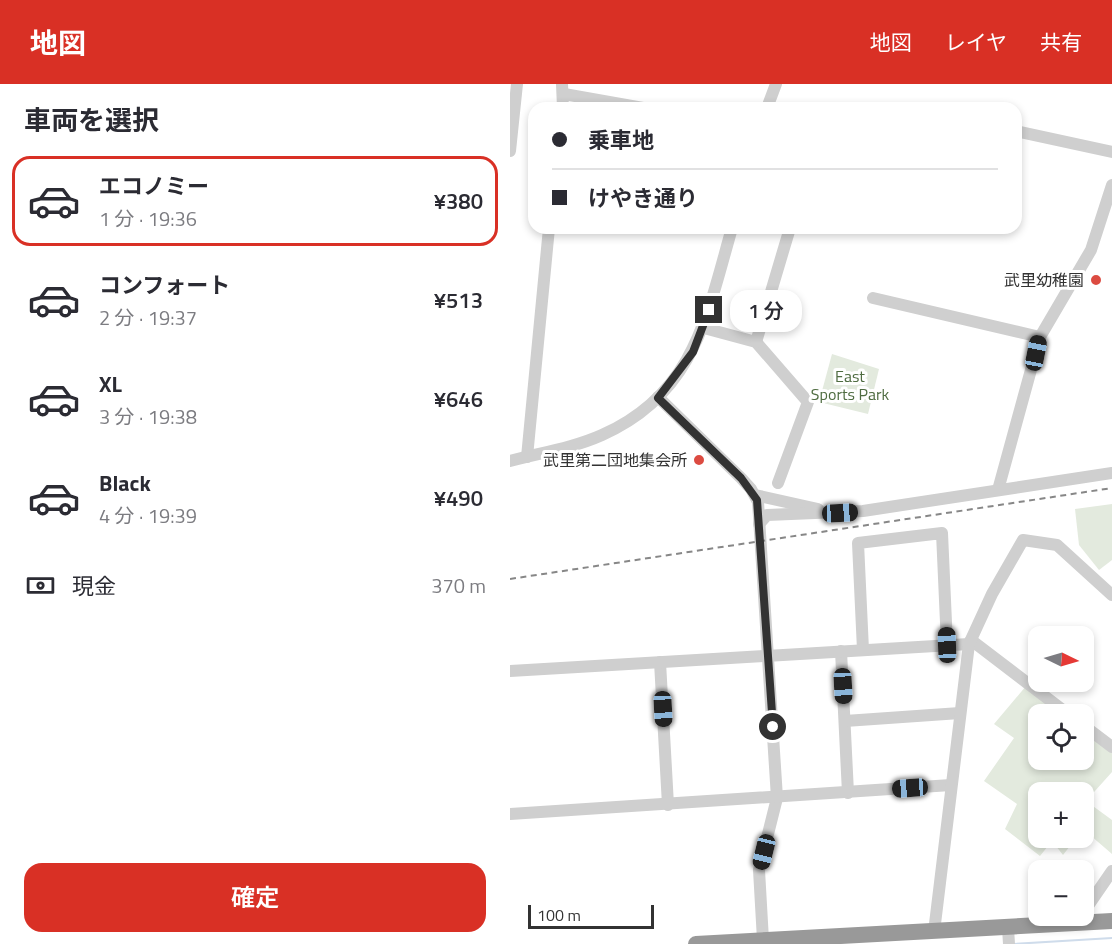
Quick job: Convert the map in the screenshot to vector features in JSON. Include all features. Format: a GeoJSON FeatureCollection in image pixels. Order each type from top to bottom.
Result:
{"type":"FeatureCollection","features":[{"type":"Feature","properties":{"kind":"highway"},"geometry":{"type":"LineString","coordinates":[[1094,919],[1112,921]]}},
{"type":"Feature","properties":{"kind":"highway"},"geometry":{"type":"LineString","coordinates":[[696,944],[934,932],[1008,936],[1047,926]]}},
{"type":"Feature","properties":{"kind":"street"},"geometry":{"type":"LineString","coordinates":[[510,151],[516,84]]}},
{"type":"Feature","properties":{"kind":"street"},"geometry":{"type":"LineString","coordinates":[[768,102],[776,84]]}},
{"type":"Feature","properties":{"kind":"street"},"geometry":{"type":"LineString","coordinates":[[563,89],[618,102]]}},
{"type":"Feature","properties":{"kind":"street"},"geometry":{"type":"LineString","coordinates":[[1022,132],[1112,152]]}},
{"type":"Feature","properties":{"kind":"street"},"geometry":{"type":"LineString","coordinates":[[998,490],[1040,337],[1107,218],[1112,185]]}},
{"type":"Feature","properties":{"kind":"street"},"geometry":{"type":"LineString","coordinates":[[527,457],[548,234]]}},
{"type":"Feature","properties":{"kind":"street"},"geometry":{"type":"LineString","coordinates":[[510,461],[600,436],[622,426],[658,398],[677,375],[704,328],[730,234]]}},
{"type":"Feature","properties":{"kind":"street"},"geometry":{"type":"LineString","coordinates":[[756,342],[788,234]]}},
{"type":"Feature","properties":{"kind":"street"},"geometry":{"type":"LineString","coordinates":[[873,298],[1040,337]]}},
{"type":"Feature","properties":{"kind":"street"},"geometry":{"type":"LineString","coordinates":[[704,328],[756,342],[808,402],[778,483]]}},
{"type":"Feature","properties":{"kind":"street"},"geometry":{"type":"LineString","coordinates":[[658,398],[755,495],[840,513]]}},
{"type":"Feature","properties":{"kind":"street"},"geometry":{"type":"LineString","coordinates":[[759,524],[767,515],[840,513],[1112,473]]}},
{"type":"Feature","properties":{"kind":"street"},"geometry":{"type":"LineString","coordinates":[[755,495],[769,655],[777,798],[759,870],[763,940]]}},
{"type":"Feature","properties":{"kind":"street"},"geometry":{"type":"LineString","coordinates":[[862,650],[858,543],[942,532],[947,645]]}},
{"type":"Feature","properties":{"kind":"street"},"geometry":{"type":"LineString","coordinates":[[934,932],[970,642],[992,594],[1023,540],[1057,545],[1112,594]]}},
{"type":"Feature","properties":{"kind":"street"},"geometry":{"type":"LineString","coordinates":[[510,671],[970,642],[1054,704]]}},
{"type":"Feature","properties":{"kind":"street"},"geometry":{"type":"LineString","coordinates":[[841,651],[848,793]]}},
{"type":"Feature","properties":{"kind":"street"},"geometry":{"type":"LineString","coordinates":[[660,662],[668,805]]}},
{"type":"Feature","properties":{"kind":"street"},"geometry":{"type":"LineString","coordinates":[[844,721],[960,713]]}},
{"type":"Feature","properties":{"kind":"street"},"geometry":{"type":"LineString","coordinates":[[1094,733],[1112,747]]}},
{"type":"Feature","properties":{"kind":"street"},"geometry":{"type":"LineString","coordinates":[[510,814],[951,785]]}},
{"type":"Feature","properties":{"kind":"street"},"geometry":{"type":"LineString","coordinates":[[1094,899],[1112,871]]}},
{"type":"Feature","properties":{"kind":"green space","name":"East Sports Park"},"geometry":{"type":"Polygon","coordinates":[[[832,354],[879,369],[868,414],[819,402],[832,354]]]}},
{"type":"Feature","properties":{"kind":"green space"},"geometry":{"type":"Polygon","coordinates":[[[1112,504],[1112,560],[1099,570],[1079,545],[1075,509],[1112,504]]]}},
{"type":"Feature","properties":{"kind":"green space"},"geometry":{"type":"Polygon","coordinates":[[[1026,686],[1028,692],[1034,692],[1050,704],[1028,704],[1028,770],[1094,770],[1094,737],[1112,751],[1112,772],[1094,792],[1094,782],[1028,782],[1028,847],[1005,829],[1017,804],[984,781],[1014,738],[994,724],[1026,686]]]}},
{"type":"Feature","properties":{"kind":"green space"},"geometry":{"type":"Polygon","coordinates":[[[1094,807],[1112,820],[1112,854],[1094,838],[1094,807]]]}},
{"type":"Feature","properties":{"kind":"green space"},"geometry":{"type":"Polygon","coordinates":[[[1030,848],[1046,848],[1040,856],[1030,848]]]}},
{"type":"Feature","properties":{"kind":"green space"},"geometry":{"type":"Polygon","coordinates":[[[1058,848],[1068,848],[1063,855],[1058,848]]]}},
{"type":"Feature","properties":{"kind":"waterway"},"geometry":{"type":"LineString","coordinates":[[1013,944],[1112,938]]}},
{"type":"Feature","properties":{"kind":"railway"},"geometry":{"type":"LineString","coordinates":[[510,579],[1112,488]]}},
{"type":"Feature","properties":{"kind":"place","name":"武里幼稚園"},"geometry":{"type":"Point","coordinates":[1096,280]}},
{"type":"Feature","properties":{"kind":"place","name":"武里第二団地集会所"},"geometry":{"type":"Point","coordinates":[699,460]}},
{"type":"Feature","properties":{"kind":"route"},"geometry":{"type":"LineString","coordinates":[[709,310],[693,352],[658,398],[741,478],[757,500],[773,727]]}}]}
